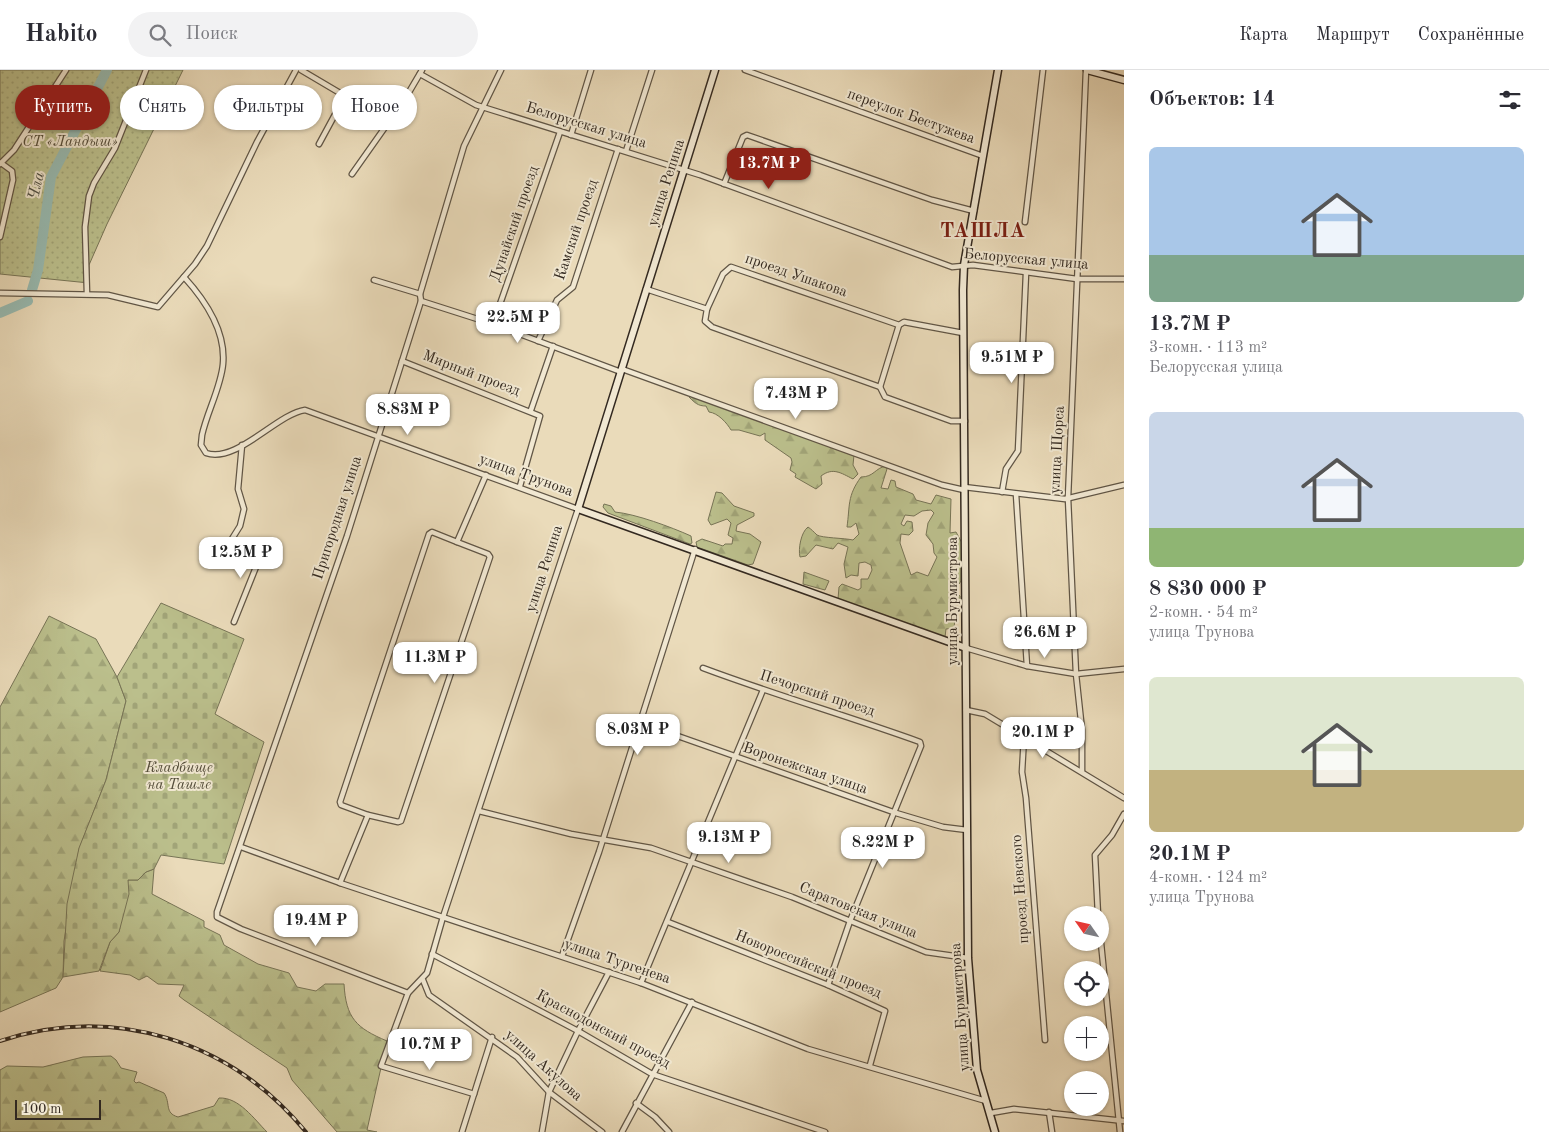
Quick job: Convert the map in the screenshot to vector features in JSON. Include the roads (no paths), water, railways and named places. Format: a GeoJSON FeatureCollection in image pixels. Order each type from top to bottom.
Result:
{"type":"FeatureCollection","features":[{"type":"Feature","properties":{"kind":"street"},"geometry":{"type":"LineString","coordinates":[[0,238],[13,180],[12,170],[1,164],[14,150],[66,70]]}},
{"type":"Feature","properties":{"kind":"street"},"geometry":{"type":"LineString","coordinates":[[87,294],[85,227],[89,196],[94,182],[117,142],[146,70]]}},
{"type":"Feature","properties":{"kind":"street"},"geometry":{"type":"LineString","coordinates":[[0,293],[87,294],[125,298],[158,307],[207,246],[257,142],[296,70]]}},
{"type":"Feature","properties":{"kind":"street"},"geometry":{"type":"LineString","coordinates":[[301,70],[345,96],[319,144]]}},
{"type":"Feature","properties":{"kind":"street","name":"Пригородная улица"},"geometry":{"type":"LineString","coordinates":[[408,993],[241,929],[217,917],[241,847],[244,832],[347,536],[421,301],[420,294],[464,146],[501,70]]}},
{"type":"Feature","properties":{"kind":"street"},"geometry":{"type":"LineString","coordinates":[[571,135],[591,70]]}},
{"type":"Feature","properties":{"kind":"street"},"geometry":{"type":"LineString","coordinates":[[626,151],[652,70]]}},
{"type":"Feature","properties":{"kind":"street","name":"улица Репина"},"geometry":{"type":"LineString","coordinates":[[474,1094],[382,1066],[408,993],[423,980],[427,973],[443,917],[578,509],[716,70]]}},
{"type":"Feature","properties":{"kind":"street","name":"переулок Бестужева"},"geometry":{"type":"LineString","coordinates":[[745,70],[983,156]]}},
{"type":"Feature","properties":{"kind":"street","name":"улица Бурмистрова"},"geometry":{"type":"LineString","coordinates":[[995,1132],[977,1070],[968,958],[963,333],[964,265],[998,70]]}},
{"type":"Feature","properties":{"kind":"street"},"geometry":{"type":"LineString","coordinates":[[1025,222],[1043,70]]}},
{"type":"Feature","properties":{"kind":"street"},"geometry":{"type":"LineString","coordinates":[[1086,70],[1124,80]]}},
{"type":"Feature","properties":{"kind":"street","name":"улица Щорса"},"geometry":{"type":"LineString","coordinates":[[1082,771],[1082,730],[1076,674],[1068,498],[1086,70]]}},
{"type":"Feature","properties":{"kind":"street"},"geometry":{"type":"LineString","coordinates":[[352,174],[405,100],[421,72]]}},
{"type":"Feature","properties":{"kind":"street","name":"Белорусская улица"},"geometry":{"type":"LineString","coordinates":[[421,72],[482,106],[560,132],[684,169],[952,267],[964,265],[1077,279],[1124,279]]}},
{"type":"Feature","properties":{"kind":"street","name":"Дунайский проезд"},"geometry":{"type":"LineString","coordinates":[[493,324],[560,132]]}},
{"type":"Feature","properties":{"kind":"street"},"geometry":{"type":"LineString","coordinates":[[724,184],[743,137],[747,135],[932,200],[974,211]]}},
{"type":"Feature","properties":{"kind":"street","name":"Камский проезд"},"geometry":{"type":"LineString","coordinates":[[538,341],[556,300],[573,287],[618,149]]}},
{"type":"Feature","properties":{"kind":"street","name":"проезд Ушакова"},"geometry":{"type":"LineString","coordinates":[[707,310],[723,274],[731,267],[899,325],[904,322],[963,333]]}},
{"type":"Feature","properties":{"kind":"street"},"geometry":{"type":"LineString","coordinates":[[1002,492],[1006,469],[1018,451],[1026,273]]}},
{"type":"Feature","properties":{"kind":"street","name":"улица Трунова"},"geometry":{"type":"LineString","coordinates":[[184,277],[208,308],[218,329],[223,352],[223,365],[206,416],[201,445],[203,450],[210,454],[227,452],[294,413],[305,410],[966,648]]}},
{"type":"Feature","properties":{"kind":"street"},"geometry":{"type":"LineString","coordinates":[[374,280],[420,294]]}},
{"type":"Feature","properties":{"kind":"street"},"geometry":{"type":"LineString","coordinates":[[646,289],[707,310],[705,321],[712,328],[880,387]]}},
{"type":"Feature","properties":{"kind":"street"},"geometry":{"type":"LineString","coordinates":[[421,301],[493,324],[942,485],[1068,498],[1124,485]]}},
{"type":"Feature","properties":{"kind":"street"},"geometry":{"type":"LineString","coordinates":[[899,325],[880,387],[885,397],[951,421],[965,421]]}},
{"type":"Feature","properties":{"kind":"street","name":"Мирный проезд"},"geometry":{"type":"LineString","coordinates":[[531,410],[553,346]]}},
{"type":"Feature","properties":{"kind":"street","name":"Мирный проезд"},"geometry":{"type":"LineString","coordinates":[[402,362],[538,414],[541,418],[520,486]]}},
{"type":"Feature","properties":{"kind":"street"},"geometry":{"type":"LineString","coordinates":[[234,622],[258,562],[257,557],[230,542],[240,526],[244,509],[238,489],[242,445]]}},
{"type":"Feature","properties":{"kind":"street"},"geometry":{"type":"LineString","coordinates":[[457,542],[486,475]]}},
{"type":"Feature","properties":{"kind":"street"},"geometry":{"type":"LineString","coordinates":[[1016,494],[1027,666]]}},
{"type":"Feature","properties":{"kind":"street"},"geometry":{"type":"LineString","coordinates":[[432,532],[457,542],[488,554],[490,557],[401,821],[398,822],[368,814],[341,805],[340,802],[428,534],[432,532]]}},
{"type":"Feature","properties":{"kind":"street"},"geometry":{"type":"LineString","coordinates":[[562,956],[603,838],[638,722],[695,549]]}},
{"type":"Feature","properties":{"kind":"street"},"geometry":{"type":"LineString","coordinates":[[966,648],[1027,666],[1076,674],[1124,668]]}},
{"type":"Feature","properties":{"kind":"street","name":"Печорский проезд"},"geometry":{"type":"LineString","coordinates":[[703,668],[920,742],[921,746],[896,813]]}},
{"type":"Feature","properties":{"kind":"street"},"geometry":{"type":"LineString","coordinates":[[641,983],[763,690]]}},
{"type":"Feature","properties":{"kind":"street"},"geometry":{"type":"LineString","coordinates":[[966,710],[985,714],[1124,798]]}},
{"type":"Feature","properties":{"kind":"street","name":"Воронежская улица"},"geometry":{"type":"LineString","coordinates":[[638,722],[734,758],[896,813],[943,827],[966,830]]}},
{"type":"Feature","properties":{"kind":"street","name":"проезд Невского"},"geometry":{"type":"LineString","coordinates":[[1024,737],[1022,772],[1026,798],[1044,1040]]}},
{"type":"Feature","properties":{"kind":"street","name":"Саратовская улица"},"geometry":{"type":"LineString","coordinates":[[479,811],[571,834],[603,838],[650,848],[792,897],[926,952],[968,958]]}},
{"type":"Feature","properties":{"kind":"street"},"geometry":{"type":"LineString","coordinates":[[828,985],[850,921],[896,813]]}},
{"type":"Feature","properties":{"kind":"street"},"geometry":{"type":"LineString","coordinates":[[340,883],[368,814]]}},
{"type":"Feature","properties":{"kind":"street"},"geometry":{"type":"LineString","coordinates":[[1098,906],[1095,855],[1112,835],[1124,814]]}},
{"type":"Feature","properties":{"kind":"street","name":"улица Тургенева"},"geometry":{"type":"LineString","coordinates":[[241,847],[340,883],[641,983],[808,1048],[986,1101]]}},
{"type":"Feature","properties":{"kind":"street","name":"Новороссийский проезд"},"geometry":{"type":"LineString","coordinates":[[668,922],[828,985],[885,1011],[870,1066]]}},
{"type":"Feature","properties":{"kind":"street"},"geometry":{"type":"LineString","coordinates":[[1102,951],[1122,1121],[1120,1132]]}},
{"type":"Feature","properties":{"kind":"street","name":"Краснодонский проезд"},"geometry":{"type":"LineString","coordinates":[[432,954],[578,1031],[652,1074],[825,1132]]}},
{"type":"Feature","properties":{"kind":"street"},"geometry":{"type":"LineString","coordinates":[[542,1132],[550,1092],[578,1031],[609,972]]}},
{"type":"Feature","properties":{"kind":"street","name":"улица Акулова"},"geometry":{"type":"LineString","coordinates":[[423,980],[429,995],[492,1037],[517,1057],[550,1092],[602,1132]]}},
{"type":"Feature","properties":{"kind":"street"},"geometry":{"type":"LineString","coordinates":[[622,1132],[692,1002]]}},
{"type":"Feature","properties":{"kind":"street"},"geometry":{"type":"LineString","coordinates":[[462,1132],[492,1037]]}},
{"type":"Feature","properties":{"kind":"street"},"geometry":{"type":"LineString","coordinates":[[636,1103],[655,1117],[669,1132]]}},
{"type":"Feature","properties":{"kind":"street"},"geometry":{"type":"LineString","coordinates":[[991,1113],[1014,1109],[1122,1121]]}},
{"type":"Feature","properties":{"kind":"street"},"geometry":{"type":"LineString","coordinates":[[1049,1112],[1052,1132]]}},
{"type":"Feature","properties":{"kind":"waterway","name":"Чла"},"geometry":{"type":"LineString","coordinates":[[32,290],[38,270],[51,177],[107,70]]}},
{"type":"Feature","properties":{"kind":"waterway","name":"Чла"},"geometry":{"type":"LineString","coordinates":[[0,313],[28,301]]}},
{"type":"Feature","properties":{"kind":"railway"},"geometry":{"type":"LineString","coordinates":[[0,1041],[43,1030],[85,1026],[127,1029],[168,1038],[206,1053],[243,1074],[276,1100],[306,1132]]}},
{"type":"Feature","properties":{"kind":"district","name":"ТАШЛА"},"geometry":{"type":"Point","coordinates":[983,232]}},
{"type":"Feature","properties":{"kind":"park label","name":"СТ «Ландыш»"},"geometry":{"type":"Point","coordinates":[70,142]}},
{"type":"Feature","properties":{"kind":"park label","name":"Кладбище на Ташле"},"geometry":{"type":"Point","coordinates":[179,776]}}]}
